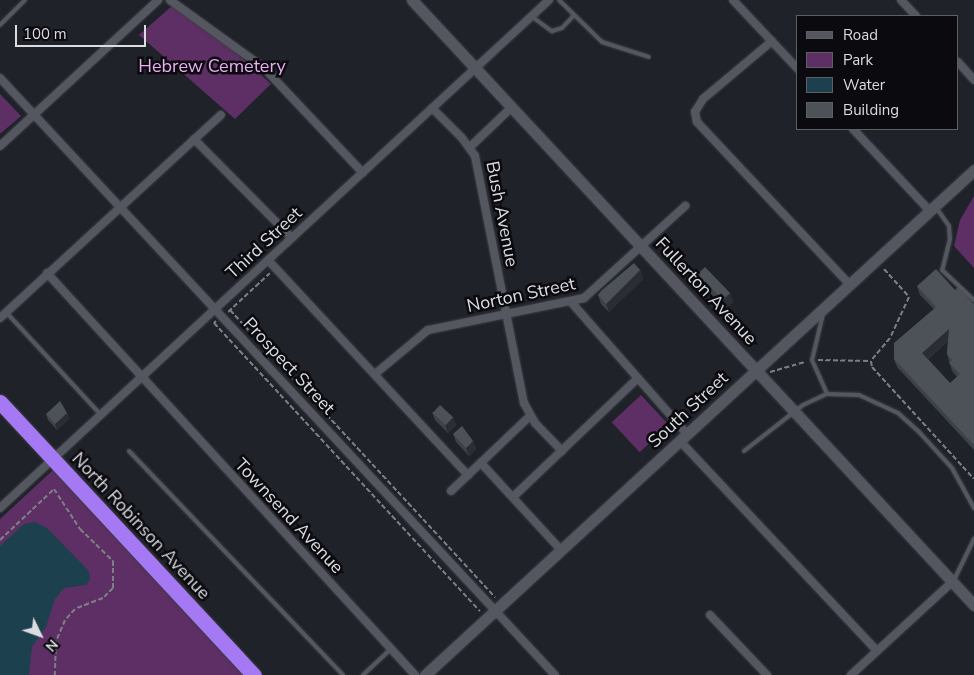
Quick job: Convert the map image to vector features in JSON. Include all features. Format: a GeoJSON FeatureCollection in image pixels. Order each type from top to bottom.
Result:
{"type":"FeatureCollection","features":[{"type":"Feature","properties":{"kind":"highway","name":"North Robinson Avenue"},"geometry":{"type":"LineString","coordinates":[[0,402],[254,675]]}},
{"type":"Feature","properties":{"kind":"street"},"geometry":{"type":"LineString","coordinates":[[0,146],[158,0]]}},
{"type":"Feature","properties":{"kind":"street"},"geometry":{"type":"LineString","coordinates":[[170,0],[270,74],[363,173]]}},
{"type":"Feature","properties":{"kind":"street","name":"Fullerton Avenue"},"geometry":{"type":"LineString","coordinates":[[412,0],[974,605]]}},
{"type":"Feature","properties":{"kind":"street"},"geometry":{"type":"LineString","coordinates":[[535,0],[541,7]]}},
{"type":"Feature","properties":{"kind":"street","name":"Third Street"},"geometry":{"type":"LineString","coordinates":[[0,508],[549,0]]}},
{"type":"Feature","properties":{"kind":"street"},"geometry":{"type":"LineString","coordinates":[[733,0],[796,67]]}},
{"type":"Feature","properties":{"kind":"street"},"geometry":{"type":"LineString","coordinates":[[901,0],[915,15]]}},
{"type":"Feature","properties":{"kind":"street"},"geometry":{"type":"LineString","coordinates":[[772,41],[703,99],[696,112],[697,122],[703,131],[849,284]]}},
{"type":"Feature","properties":{"kind":"street"},"geometry":{"type":"LineString","coordinates":[[959,63],[974,80]]}},
{"type":"Feature","properties":{"kind":"street","name":"Prospect Street"},"geometry":{"type":"LineString","coordinates":[[0,78],[121,205],[555,675]]}},
{"type":"Feature","properties":{"kind":"street","name":"Bush Avenue"},"geometry":{"type":"LineString","coordinates":[[470,147],[512,107]]}},
{"type":"Feature","properties":{"kind":"street","name":"Bush Avenue"},"geometry":{"type":"LineString","coordinates":[[432,108],[470,147],[476,156],[524,402],[530,416],[562,451]]}},
{"type":"Feature","properties":{"kind":"street"},"geometry":{"type":"LineString","coordinates":[[0,318],[221,114]]}},
{"type":"Feature","properties":{"kind":"street"},"geometry":{"type":"LineString","coordinates":[[854,130],[932,208]]}},
{"type":"Feature","properties":{"kind":"street"},"geometry":{"type":"LineString","coordinates":[[194,139],[292,238]]}},
{"type":"Feature","properties":{"kind":"street","name":"South Street"},"geometry":{"type":"LineString","coordinates":[[425,675],[974,170]]}},
{"type":"Feature","properties":{"kind":"street","name":"Norton Street"},"geometry":{"type":"LineString","coordinates":[[375,374],[428,330],[571,302],[590,294],[685,206]]}},
{"type":"Feature","properties":{"kind":"street"},"geometry":{"type":"LineString","coordinates":[[268,260],[468,475]]}},
{"type":"Feature","properties":{"kind":"street","name":"Townsend Avenue"},"geometry":{"type":"LineString","coordinates":[[47,273],[140,378],[415,675]]}},
{"type":"Feature","properties":{"kind":"street"},"geometry":{"type":"LineString","coordinates":[[571,302],[637,379],[683,437],[877,651]]}},
{"type":"Feature","properties":{"kind":"street"},"geometry":{"type":"LineString","coordinates":[[512,497],[637,379]]}},
{"type":"Feature","properties":{"kind":"street"},"geometry":{"type":"LineString","coordinates":[[451,491],[530,416]]}},
{"type":"Feature","properties":{"kind":"street"},"geometry":{"type":"LineString","coordinates":[[481,463],[561,550]]}},
{"type":"Feature","properties":{"kind":"street"},"geometry":{"type":"LineString","coordinates":[[851,675],[952,582]]}},
{"type":"Feature","properties":{"kind":"street"},"geometry":{"type":"LineString","coordinates":[[710,615],[768,675]]}},
{"type":"Feature","properties":{"kind":"lane"},"geometry":{"type":"LineString","coordinates":[[0,26],[25,0]]}},
{"type":"Feature","properties":{"kind":"lane"},"geometry":{"type":"LineString","coordinates":[[559,0],[602,42],[649,57]]}},
{"type":"Feature","properties":{"kind":"lane"},"geometry":{"type":"LineString","coordinates":[[531,16],[552,31],[562,28],[574,15]]}},
{"type":"Feature","properties":{"kind":"lane"},"geometry":{"type":"LineString","coordinates":[[932,208],[949,226],[950,239],[942,270],[974,300]]}},
{"type":"Feature","properties":{"kind":"lane"},"geometry":{"type":"LineString","coordinates":[[824,308],[812,360],[827,394]]}},
{"type":"Feature","properties":{"kind":"lane"},"geometry":{"type":"LineString","coordinates":[[6,312],[101,415]]}},
{"type":"Feature","properties":{"kind":"lane"},"geometry":{"type":"LineString","coordinates":[[744,450],[793,410],[827,394],[859,395],[898,412],[952,468],[974,508]]}},
{"type":"Feature","properties":{"kind":"lane"},"geometry":{"type":"LineString","coordinates":[[129,451],[343,675]]}},
{"type":"Feature","properties":{"kind":"lane"},"geometry":{"type":"LineString","coordinates":[[952,582],[974,539]]}},
{"type":"Feature","properties":{"kind":"lane"},"geometry":{"type":"LineString","coordinates":[[364,675],[392,649]]}},
{"type":"Feature","properties":{"kind":"path"},"geometry":{"type":"LineString","coordinates":[[884,270],[909,297],[890,338],[871,361],[872,367],[974,479]]}},
{"type":"Feature","properties":{"kind":"path"},"geometry":{"type":"LineString","coordinates":[[222,316],[269,274]]}},
{"type":"Feature","properties":{"kind":"path"},"geometry":{"type":"LineString","coordinates":[[230,310],[495,597]]}},
{"type":"Feature","properties":{"kind":"path"},"geometry":{"type":"LineString","coordinates":[[214,323],[480,611]]}},
{"type":"Feature","properties":{"kind":"path"},"geometry":{"type":"LineString","coordinates":[[0,540],[54,489],[80,529],[113,561],[114,588],[103,598],[75,609],[65,620],[56,641],[56,675]]}},
{"type":"Feature","properties":{"kind":"green space","name":"Hebrew Cemetery"},"geometry":{"type":"Polygon","coordinates":[[[173,5],[224,42],[271,84],[235,119],[139,35],[173,5]]]}},
{"type":"Feature","properties":{"kind":"green space"},"geometry":{"type":"Polygon","coordinates":[[[0,94],[21,116],[0,134],[0,94]]]}},
{"type":"Feature","properties":{"kind":"green space"},"geometry":{"type":"Polygon","coordinates":[[[974,196],[974,268],[954,246],[960,220],[974,196]]]}},
{"type":"Feature","properties":{"kind":"green space"},"geometry":{"type":"Polygon","coordinates":[[[641,395],[669,425],[640,452],[612,422],[641,395]]]}},
{"type":"Feature","properties":{"kind":"green space"},"geometry":{"type":"Polygon","coordinates":[[[53,470],[57,471],[245,675],[0,675],[0,519],[53,470]]]}},
{"type":"Feature","properties":{"kind":"water"},"geometry":{"type":"Polygon","coordinates":[[[35,522],[47,528],[89,571],[90,579],[86,585],[64,588],[55,599],[46,627],[32,647],[29,675],[0,675],[0,546],[24,524],[35,522]]]}},
{"type":"Feature","properties":{"kind":"building"},"geometry":{"type":"Polygon","coordinates":[[[634,263],[640,270],[606,304],[598,295],[634,263]]]}},
{"type":"Feature","properties":{"kind":"building"},"geometry":{"type":"Polygon","coordinates":[[[705,267],[730,293],[723,300],[698,274],[705,267]]]}},
{"type":"Feature","properties":{"kind":"building"},"geometry":{"type":"Polygon","coordinates":[[[936,269],[955,290],[958,287],[974,304],[974,445],[894,359],[894,343],[936,307],[917,286],[936,269]],[[949,329],[922,353],[950,383],[960,374],[949,363],[952,360],[947,354],[949,329]]]}},
{"type":"Feature","properties":{"kind":"building"},"geometry":{"type":"Polygon","coordinates":[[[60,401],[67,413],[55,424],[46,414],[60,401]]]}},
{"type":"Feature","properties":{"kind":"building"},"geometry":{"type":"Polygon","coordinates":[[[440,405],[453,417],[446,425],[432,413],[440,405]]]}},
{"type":"Feature","properties":{"kind":"building"},"geometry":{"type":"Polygon","coordinates":[[[462,426],[473,441],[466,448],[453,434],[462,426]]]}}]}
